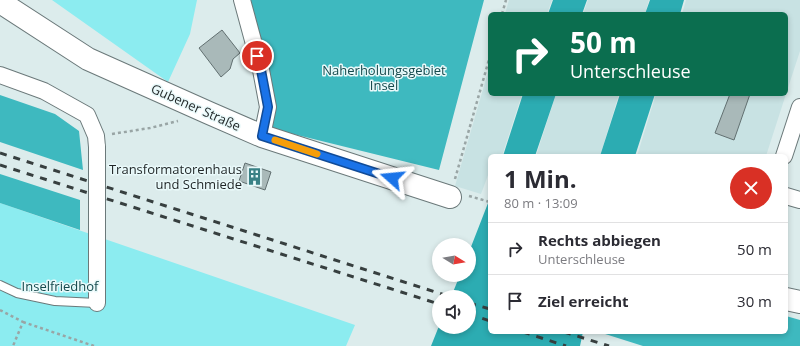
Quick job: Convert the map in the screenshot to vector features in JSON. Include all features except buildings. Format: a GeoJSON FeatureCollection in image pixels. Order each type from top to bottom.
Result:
{"type":"FeatureCollection","features":[{"type":"Feature","properties":{"kind":"main road","name":"Gubener Straße"},"geometry":{"type":"LineString","coordinates":[[0,2],[88,59],[262,136],[457,196]]}},
{"type":"Feature","properties":{"kind":"main road"},"geometry":{"type":"LineString","coordinates":[[788,299],[800,302]]}},
{"type":"Feature","properties":{"kind":"street"},"geometry":{"type":"LineString","coordinates":[[242,0],[261,70],[268,107],[262,136]]}},
{"type":"Feature","properties":{"kind":"street"},"geometry":{"type":"LineString","coordinates":[[0,75],[44,91],[87,115],[97,142],[97,303]]}},
{"type":"Feature","properties":{"kind":"street"},"geometry":{"type":"LineString","coordinates":[[785,154],[800,107]]}},
{"type":"Feature","properties":{"kind":"street"},"geometry":{"type":"LineString","coordinates":[[788,197],[800,200]]}},
{"type":"Feature","properties":{"kind":"lane"},"geometry":{"type":"LineString","coordinates":[[0,285],[16,293],[55,301],[97,303]]}},
{"type":"Feature","properties":{"kind":"path"},"geometry":{"type":"LineString","coordinates":[[503,12],[506,0]]}},
{"type":"Feature","properties":{"kind":"path"},"geometry":{"type":"LineString","coordinates":[[488,64],[457,196],[488,202]]}},
{"type":"Feature","properties":{"kind":"path"},"geometry":{"type":"LineString","coordinates":[[97,142],[150,128]]}},
{"type":"Feature","properties":{"kind":"path"},"geometry":{"type":"LineString","coordinates":[[0,310],[23,322],[94,346]]}},
{"type":"Feature","properties":{"kind":"path"},"geometry":{"type":"LineString","coordinates":[[13,346],[23,322]]}},
{"type":"Feature","properties":{"kind":"shaded area"},"geometry":{"type":"Polygon","coordinates":[[[509,0],[552,0],[548,12],[506,12],[509,0]]]}},
{"type":"Feature","properties":{"kind":"shaded area"},"geometry":{"type":"Polygon","coordinates":[[[553,0],[587,0],[583,12],[549,12],[553,0]]]}},
{"type":"Feature","properties":{"kind":"shaded area"},"geometry":{"type":"Polygon","coordinates":[[[588,0],[649,0],[646,12],[584,12],[588,0]]]}},
{"type":"Feature","properties":{"kind":"shaded area"},"geometry":{"type":"Polygon","coordinates":[[[650,0],[684,0],[681,12],[646,12],[650,0]]]}},
{"type":"Feature","properties":{"kind":"shaded area"},"geometry":{"type":"Polygon","coordinates":[[[686,0],[800,0],[800,51],[788,88],[788,12],[683,12],[686,0]]]}},
{"type":"Feature","properties":{"kind":"shaded area"},"geometry":{"type":"Polygon","coordinates":[[[488,72],[488,96],[521,96],[503,154],[488,154],[488,175],[481,194],[455,186],[488,72]]]}},
{"type":"Feature","properties":{"kind":"shaded area"},"geometry":{"type":"Polygon","coordinates":[[[522,96],[555,96],[536,154],[504,154],[522,96]]]}},
{"type":"Feature","properties":{"kind":"shaded area"},"geometry":{"type":"Polygon","coordinates":[[[555,96],[618,96],[601,154],[537,154],[555,96]]]}},
{"type":"Feature","properties":{"kind":"shaded area"},"geometry":{"type":"Polygon","coordinates":[[[619,96],[654,96],[636,154],[601,154],[619,96]]]}},
{"type":"Feature","properties":{"kind":"shaded area"},"geometry":{"type":"Polygon","coordinates":[[[655,96],[785,96],[767,154],[638,154],[655,96]]]}},
{"type":"Feature","properties":{"kind":"shaded area"},"geometry":{"type":"Polygon","coordinates":[[[488,203],[488,334],[583,334],[580,346],[431,346],[436,334],[476,334],[476,290],[454,290],[457,282],[476,282],[476,238],[474,238],[488,203]]]}},
{"type":"Feature","properties":{"kind":"green space"},"geometry":{"type":"Polygon","coordinates":[[[52,0],[197,0],[190,34],[168,82],[52,0]]]}},
{"type":"Feature","properties":{"kind":"green space","name":"Naherholungsgebiet Insel"},"geometry":{"type":"Polygon","coordinates":[[[247,0],[484,0],[439,170],[289,133],[271,131],[247,0]]]}},
{"type":"Feature","properties":{"kind":"green space"},"geometry":{"type":"Polygon","coordinates":[[[0,95],[55,114],[79,131],[83,170],[0,142],[0,95]]]}},
{"type":"Feature","properties":{"kind":"green space"},"geometry":{"type":"Polygon","coordinates":[[[0,174],[80,200],[80,230],[0,203],[0,174]]]}},
{"type":"Feature","properties":{"kind":"green space","name":"Inselfriedhof"},"geometry":{"type":"Polygon","coordinates":[[[0,203],[355,325],[346,346],[0,346],[0,203]]]}},
{"type":"Feature","properties":{"kind":"green space"},"geometry":{"type":"Polygon","coordinates":[[[788,317],[800,320],[800,346],[643,346],[605,334],[788,334],[788,317]]]}},
{"type":"Feature","properties":{"kind":"railway"},"geometry":{"type":"LineString","coordinates":[[0,153],[432,291]]}},
{"type":"Feature","properties":{"kind":"railway"},"geometry":{"type":"LineString","coordinates":[[0,165],[432,302]]}},
{"type":"Feature","properties":{"kind":"railway"},"geometry":{"type":"LineString","coordinates":[[476,305],[488,308]]}},
{"type":"Feature","properties":{"kind":"railway"},"geometry":{"type":"LineString","coordinates":[[476,316],[488,320]]}},
{"type":"Feature","properties":{"kind":"railway"},"geometry":{"type":"LineString","coordinates":[[529,334],[566,346]]}},
{"type":"Feature","properties":{"kind":"railway"},"geometry":{"type":"LineString","coordinates":[[570,334],[609,346]]}},
{"type":"Feature","properties":{"kind":"slow traffic"},"geometry":{"type":"LineString","coordinates":[[275,140],[317,154]]}},
{"type":"Feature","properties":{"kind":"place","name":"Transformatorenhaus und Schmiede"},"geometry":{"type":"Point","coordinates":[255,176]}},
{"type":"Feature","properties":{"kind":"route"},"geometry":{"type":"LineString","coordinates":[[257,56],[268,107],[262,136],[392,178]]}}]}
